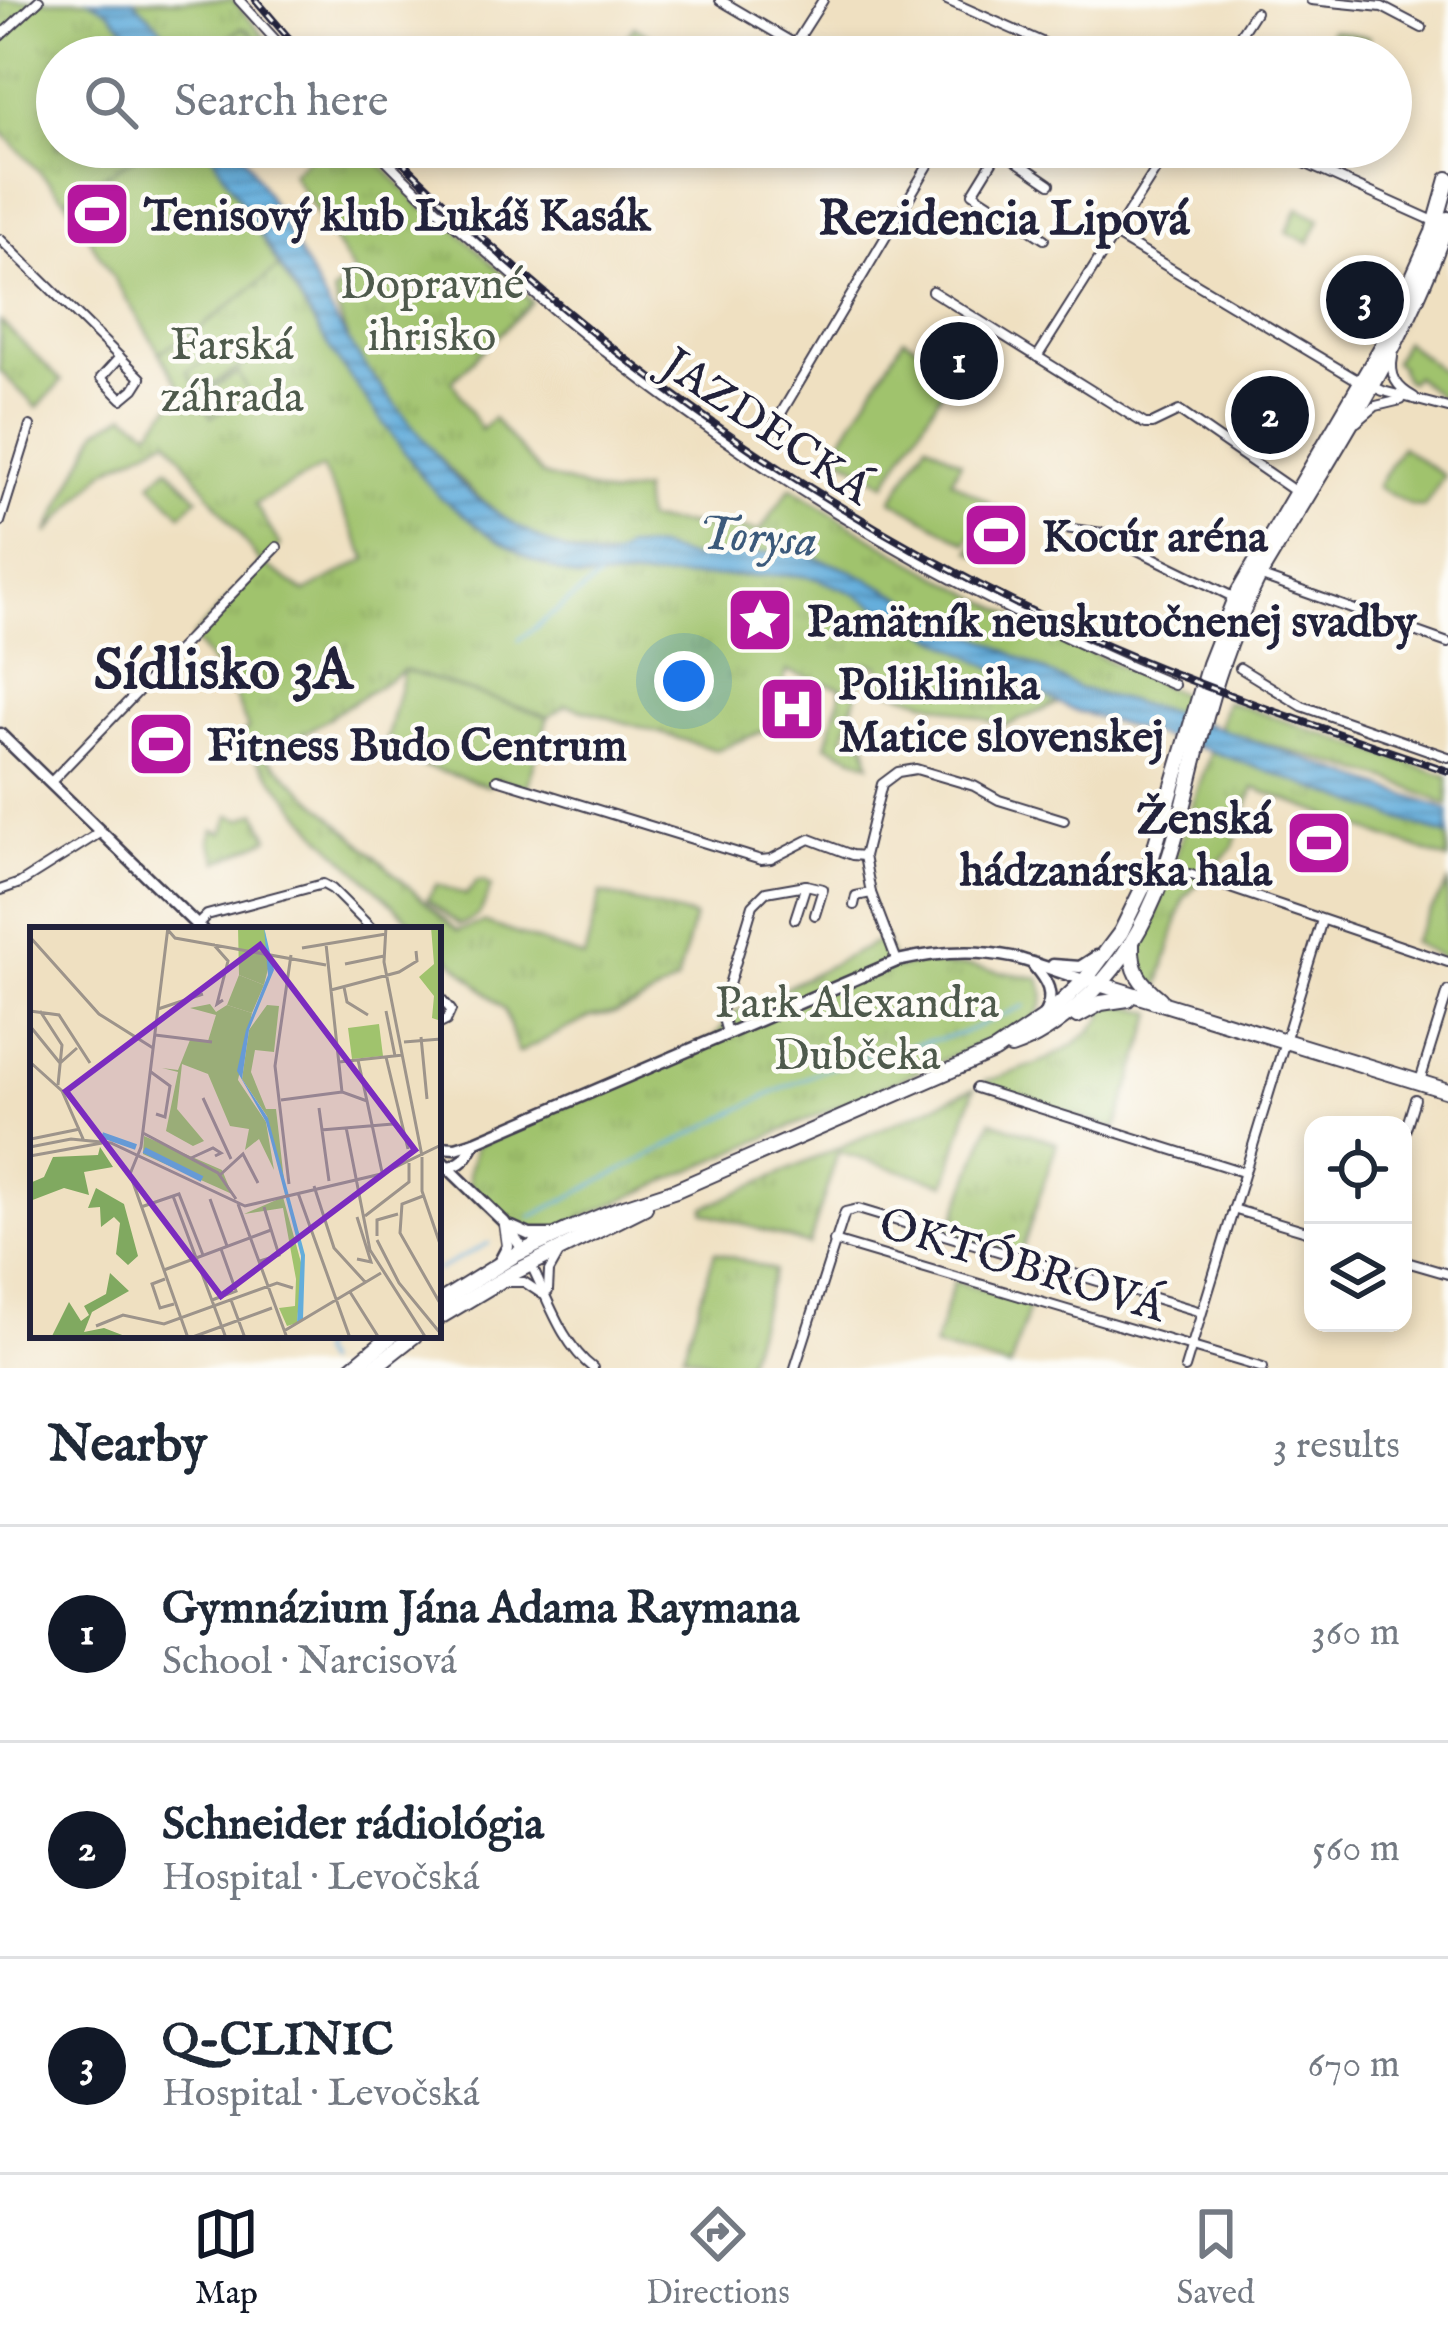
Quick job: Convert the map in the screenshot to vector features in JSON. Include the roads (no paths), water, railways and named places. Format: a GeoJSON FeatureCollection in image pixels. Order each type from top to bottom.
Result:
{"type":"FeatureCollection","features":[{"type":"Feature","properties":{"kind":"main road"},"geometry":{"type":"LineString","coordinates":[[1202,709],[1209,664],[1235,598],[1296,492],[1398,340],[1428,273],[1448,178]]}},
{"type":"Feature","properties":{"kind":"main road"},"geometry":{"type":"LineString","coordinates":[[1093,983],[1144,887],[1202,709],[1259,575],[1335,450],[1442,221]]}},
{"type":"Feature","properties":{"kind":"main road"},"geometry":{"type":"LineString","coordinates":[[441,1301],[496,1266],[564,1248],[676,1190],[1035,1031],[1132,944],[1163,879],[1188,756]]}},
{"type":"Feature","properties":{"kind":"main road"},"geometry":{"type":"LineString","coordinates":[[1132,944],[1137,977],[1169,1006]]}},
{"type":"Feature","properties":{"kind":"main road"},"geometry":{"type":"LineString","coordinates":[[1093,983],[1448,1091]]}},
{"type":"Feature","properties":{"kind":"main road"},"geometry":{"type":"LineString","coordinates":[[1035,1031],[1060,1027],[1101,1003],[1129,999],[1169,1006]]}},
{"type":"Feature","properties":{"kind":"main road"},"geometry":{"type":"LineString","coordinates":[[441,1316],[566,1231],[676,1190]]}},
{"type":"Feature","properties":{"kind":"main road"},"geometry":{"type":"LineString","coordinates":[[352,1368],[388,1338]]}},
{"type":"Feature","properties":{"kind":"main road"},"geometry":{"type":"LineString","coordinates":[[374,1368],[411,1338]]}},
{"type":"Feature","properties":{"kind":"street"},"geometry":{"type":"LineString","coordinates":[[239,0],[271,36]]}},
{"type":"Feature","properties":{"kind":"street"},"geometry":{"type":"LineString","coordinates":[[720,0],[781,36]]}},
{"type":"Feature","properties":{"kind":"street"},"geometry":{"type":"LineString","coordinates":[[800,36],[823,0]]}},
{"type":"Feature","properties":{"kind":"street"},"geometry":{"type":"LineString","coordinates":[[947,0],[1022,36]]}},
{"type":"Feature","properties":{"kind":"street"},"geometry":{"type":"LineString","coordinates":[[1311,0],[1382,7],[1422,28]]}},
{"type":"Feature","properties":{"kind":"street"},"geometry":{"type":"LineString","coordinates":[[0,36],[35,3]]}},
{"type":"Feature","properties":{"kind":"street"},"geometry":{"type":"LineString","coordinates":[[1240,36],[1255,12]]}},
{"type":"Feature","properties":{"kind":"street","name":"JAZDECKÁ"},"geometry":{"type":"LineString","coordinates":[[395,168],[595,346],[777,476],[1029,620],[1174,685]]}},
{"type":"Feature","properties":{"kind":"street"},"geometry":{"type":"LineString","coordinates":[[770,431],[927,168]]}},
{"type":"Feature","properties":{"kind":"street"},"geometry":{"type":"LineString","coordinates":[[987,168],[974,193],[1044,238]]}},
{"type":"Feature","properties":{"kind":"street"},"geometry":{"type":"LineString","coordinates":[[1027,168],[1050,184]]}},
{"type":"Feature","properties":{"kind":"street"},"geometry":{"type":"LineString","coordinates":[[1037,356],[1156,168]]}},
{"type":"Feature","properties":{"kind":"street"},"geometry":{"type":"LineString","coordinates":[[1318,168],[1442,221]]}},
{"type":"Feature","properties":{"kind":"street"},"geometry":{"type":"LineString","coordinates":[[1113,234],[1367,384],[1448,408]]}},
{"type":"Feature","properties":{"kind":"street"},"geometry":{"type":"LineString","coordinates":[[0,239],[142,377],[122,398],[101,378],[121,357]]}},
{"type":"Feature","properties":{"kind":"street"},"geometry":{"type":"LineString","coordinates":[[932,291],[1145,424],[1179,412],[1296,492]]}},
{"type":"Feature","properties":{"kind":"street"},"geometry":{"type":"LineString","coordinates":[[1398,340],[1393,377],[1406,393],[1426,403]]}},
{"type":"Feature","properties":{"kind":"street"},"geometry":{"type":"LineString","coordinates":[[1335,450],[1376,406],[1400,400],[1426,403]]}},
{"type":"Feature","properties":{"kind":"street"},"geometry":{"type":"LineString","coordinates":[[0,522],[30,425]]}},
{"type":"Feature","properties":{"kind":"street"},"geometry":{"type":"LineString","coordinates":[[1057,527],[1103,532],[1235,598]]}},
{"type":"Feature","properties":{"kind":"street"},"geometry":{"type":"LineString","coordinates":[[51,782],[277,547]]}},
{"type":"Feature","properties":{"kind":"street"},"geometry":{"type":"LineString","coordinates":[[1259,575],[1448,643]]}},
{"type":"Feature","properties":{"kind":"street"},"geometry":{"type":"LineString","coordinates":[[1240,668],[1301,706],[1448,758]]}},
{"type":"Feature","properties":{"kind":"street"},"geometry":{"type":"LineString","coordinates":[[0,734],[198,927]]}},
{"type":"Feature","properties":{"kind":"street"},"geometry":{"type":"LineString","coordinates":[[897,961],[871,892],[864,856],[883,784],[898,772],[916,769],[1064,820]]}},
{"type":"Feature","properties":{"kind":"street"},"geometry":{"type":"LineString","coordinates":[[497,779],[761,860],[810,839],[864,856]]}},
{"type":"Feature","properties":{"kind":"street"},"geometry":{"type":"LineString","coordinates":[[0,890],[20,884],[101,832]]}},
{"type":"Feature","properties":{"kind":"street"},"geometry":{"type":"LineString","coordinates":[[1190,874],[1448,962]]}},
{"type":"Feature","properties":{"kind":"street"},"geometry":{"type":"LineString","coordinates":[[200,927],[207,915],[321,884],[371,927]]}},
{"type":"Feature","properties":{"kind":"street"},"geometry":{"type":"LineString","coordinates":[[795,920],[806,885]]}},
{"type":"Feature","properties":{"kind":"street"},"geometry":{"type":"LineString","coordinates":[[727,1033],[721,1011],[753,904],[766,892],[806,885],[823,889],[814,914]]}},
{"type":"Feature","properties":{"kind":"street"},"geometry":{"type":"LineString","coordinates":[[1032,963],[1069,968],[1089,963],[1144,887]]}},
{"type":"Feature","properties":{"kind":"street"},"geometry":{"type":"LineString","coordinates":[[854,905],[856,896],[871,892]]}},
{"type":"Feature","properties":{"kind":"street"},"geometry":{"type":"LineString","coordinates":[[1184,1368],[1322,920]]}},
{"type":"Feature","properties":{"kind":"street"},"geometry":{"type":"LineString","coordinates":[[441,1147],[475,1142],[897,961],[938,953],[1012,957],[1093,983]]}},
{"type":"Feature","properties":{"kind":"street"},"geometry":{"type":"LineString","coordinates":[[1032,963],[1048,985],[1051,1000],[1035,1031]]}},
{"type":"Feature","properties":{"kind":"street"},"geometry":{"type":"LineString","coordinates":[[1420,1082],[1448,991]]}},
{"type":"Feature","properties":{"kind":"street"},"geometry":{"type":"LineString","coordinates":[[441,998],[451,1010],[441,1023]]}},
{"type":"Feature","properties":{"kind":"street"},"geometry":{"type":"LineString","coordinates":[[976,1088],[1244,1172]]}},
{"type":"Feature","properties":{"kind":"street"},"geometry":{"type":"LineString","coordinates":[[1410,1116],[1415,1099]]}},
{"type":"Feature","properties":{"kind":"street"},"geometry":{"type":"LineString","coordinates":[[469,1187],[467,1158],[475,1142]]}},
{"type":"Feature","properties":{"kind":"street"},"geometry":{"type":"LineString","coordinates":[[442,1162],[455,1148]]}},
{"type":"Feature","properties":{"kind":"street"},"geometry":{"type":"LineString","coordinates":[[442,1162],[454,1166],[467,1158]]}},
{"type":"Feature","properties":{"kind":"street"},"geometry":{"type":"LineString","coordinates":[[442,1162],[504,1222],[574,1349],[593,1368]]}},
{"type":"Feature","properties":{"kind":"street","name":"OKTÓBROVÁ"},"geometry":{"type":"LineString","coordinates":[[1201,1312],[858,1209],[844,1212],[834,1241],[1263,1368]]}},
{"type":"Feature","properties":{"kind":"street"},"geometry":{"type":"LineString","coordinates":[[1233,1209],[1304,1230]]}},
{"type":"Feature","properties":{"kind":"street"},"geometry":{"type":"LineString","coordinates":[[504,1222],[537,1236],[566,1231]]}},
{"type":"Feature","properties":{"kind":"street"},"geometry":{"type":"LineString","coordinates":[[496,1266],[508,1246],[504,1222]]}},
{"type":"Feature","properties":{"kind":"street"},"geometry":{"type":"LineString","coordinates":[[795,1368],[834,1241]]}},
{"type":"Feature","properties":{"kind":"street"},"geometry":{"type":"LineString","coordinates":[[548,1299],[547,1275],[564,1248]]}},
{"type":"Feature","properties":{"kind":"street"},"geometry":{"type":"LineString","coordinates":[[1412,1264],[1448,1274]]}},
{"type":"Feature","properties":{"kind":"street"},"geometry":{"type":"LineString","coordinates":[[463,1302],[517,1280],[529,1283],[548,1299]]}},
{"type":"Feature","properties":{"kind":"water"},"geometry":{"type":"Polygon","coordinates":[[[90,0],[133,0],[167,36],[132,36],[108,10],[90,0]]]}},
{"type":"Feature","properties":{"kind":"water"},"geometry":{"type":"Polygon","coordinates":[[[221,168],[252,168],[333,315],[374,378],[460,483],[531,534],[574,554],[599,559],[614,557],[625,548],[658,548],[691,558],[807,555],[852,571],[1080,689],[1181,715],[1448,810],[1448,836],[1211,751],[1072,710],[849,591],[815,578],[578,579],[534,561],[439,496],[334,355],[221,168]]]}},
{"type":"Feature","properties":{"kind":"waterway"},"geometry":{"type":"LineString","coordinates":[[519,640],[598,579]]}},
{"type":"Feature","properties":{"kind":"waterway"},"geometry":{"type":"LineString","coordinates":[[531,1217],[826,1069],[960,1034],[1024,1006]]}},
{"type":"Feature","properties":{"kind":"waterway"},"geometry":{"type":"LineString","coordinates":[[441,1268],[489,1243]]}},
{"type":"Feature","properties":{"kind":"waterway"},"geometry":{"type":"LineString","coordinates":[[323,1338],[318,1353],[323,1363]]}},
{"type":"Feature","properties":{"kind":"railway"},"geometry":{"type":"LineString","coordinates":[[256,0],[287,36]]}},
{"type":"Feature","properties":{"kind":"railway"},"geometry":{"type":"LineString","coordinates":[[410,168],[549,297],[635,366],[724,431],[910,548],[1149,664],[1448,771]]}},
{"type":"Feature","properties":{"kind":"place","name":"Tenisový klub Lukáš Kasák"},"geometry":{"type":"Point","coordinates":[97,214]}},
{"type":"Feature","properties":{"kind":"place","name":"Q-CLINIC"},"geometry":{"type":"Point","coordinates":[1365,300]}},
{"type":"Feature","properties":{"kind":"place","name":"Gymnázium Jána Adama Raymana"},"geometry":{"type":"Point","coordinates":[959,361]}},
{"type":"Feature","properties":{"kind":"place","name":"Schneider rádiológia"},"geometry":{"type":"Point","coordinates":[1270,415]}},
{"type":"Feature","properties":{"kind":"place","name":"Kocúr aréna"},"geometry":{"type":"Point","coordinates":[996,535]}},
{"type":"Feature","properties":{"kind":"place","name":"Pamätník neuskutočnenej svadby"},"geometry":{"type":"Point","coordinates":[760,620]}},
{"type":"Feature","properties":{"kind":"place","name":"Poliklinika Matice slovenskej"},"geometry":{"type":"Point","coordinates":[792,709]}},
{"type":"Feature","properties":{"kind":"place","name":"Fitness Budo Centrum"},"geometry":{"type":"Point","coordinates":[161,744]}},
{"type":"Feature","properties":{"kind":"place","name":"Ženská hádzanárska hala"},"geometry":{"type":"Point","coordinates":[1319,843]}},
{"type":"Feature","properties":{"kind":"district","name":"Rezidencia Lipová"},"geometry":{"type":"Point","coordinates":[1004,217]}},
{"type":"Feature","properties":{"kind":"district","name":"Sídlisko 3A"},"geometry":{"type":"Point","coordinates":[223,668]}},
{"type":"Feature","properties":{"kind":"park label","name":"Dopravné ihrisko"},"geometry":{"type":"Point","coordinates":[432,308]}},
{"type":"Feature","properties":{"kind":"park label","name":"Farská záhrada"},"geometry":{"type":"Point","coordinates":[232,369]}},
{"type":"Feature","properties":{"kind":"park label","name":"Park Alexandra Dubčeka"},"geometry":{"type":"Point","coordinates":[857,1027]}},
{"type":"Feature","properties":{"kind":"water label","name":"Torysa"},"geometry":{"type":"Point","coordinates":[758,535]}}]}
